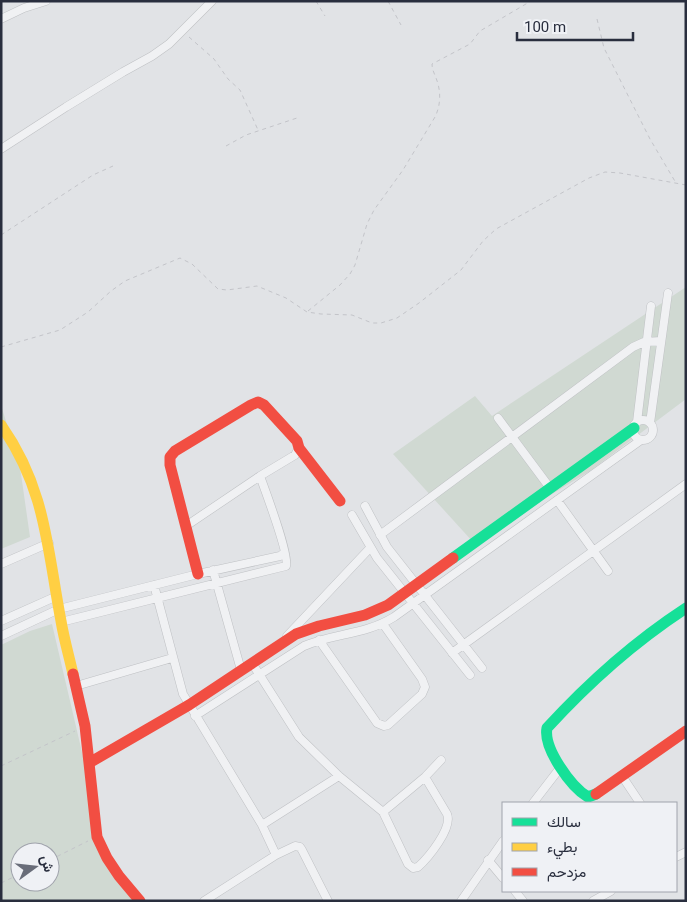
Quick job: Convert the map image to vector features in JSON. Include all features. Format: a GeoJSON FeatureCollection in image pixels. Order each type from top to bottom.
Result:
{"type":"FeatureCollection","features":[{"type":"Feature","properties":{"kind":"street"},"geometry":{"type":"LineString","coordinates":[[1,19],[24,8],[46,1]]}},
{"type":"Feature","properties":{"kind":"street"},"geometry":{"type":"LineString","coordinates":[[1,149],[66,107],[152,56],[182,32],[212,1]]}},
{"type":"Feature","properties":{"kind":"street"},"geometry":{"type":"LineString","coordinates":[[195,716],[259,674],[310,644],[367,630],[383,624],[641,440],[648,438],[652,433],[650,423],[668,292]]}},
{"type":"Feature","properties":{"kind":"street"},"geometry":{"type":"LineString","coordinates":[[641,440],[636,436],[636,425],[651,306]]}},
{"type":"Feature","properties":{"kind":"street"},"geometry":{"type":"LineString","coordinates":[[649,323],[664,325]]}},
{"type":"Feature","properties":{"kind":"street"},"geometry":{"type":"LineString","coordinates":[[380,534],[633,347],[647,342],[662,341]]}},
{"type":"Feature","properties":{"kind":"street"},"geometry":{"type":"LineString","coordinates":[[198,574],[170,465],[170,457],[175,451],[258,402],[264,405],[297,441],[299,448],[340,502]]}},
{"type":"Feature","properties":{"kind":"street"},"geometry":{"type":"LineString","coordinates":[[498,418],[550,488]]}},
{"type":"Feature","properties":{"kind":"street"},"geometry":{"type":"LineString","coordinates":[[89,763],[188,705],[280,643],[306,629],[376,612],[405,593],[636,425],[644,420],[650,423]]}},
{"type":"Feature","properties":{"kind":"street"},"geometry":{"type":"LineString","coordinates":[[1,425],[19,451],[28,471],[49,543],[61,622],[85,726],[97,837],[107,858],[119,876],[140,901]]}},
{"type":"Feature","properties":{"kind":"street"},"geometry":{"type":"LineString","coordinates":[[186,526],[260,476],[295,456],[299,448]]}},
{"type":"Feature","properties":{"kind":"street"},"geometry":{"type":"LineString","coordinates":[[61,622],[287,565],[260,476]]}},
{"type":"Feature","properties":{"kind":"street"},"geometry":{"type":"LineString","coordinates":[[452,653],[686,484]]}},
{"type":"Feature","properties":{"kind":"street"},"geometry":{"type":"LineString","coordinates":[[557,500],[608,571]]}},
{"type":"Feature","properties":{"kind":"street"},"geometry":{"type":"LineString","coordinates":[[365,506],[392,553],[482,668]]}},
{"type":"Feature","properties":{"kind":"street"},"geometry":{"type":"LineString","coordinates":[[352,515],[370,548],[470,675]]}},
{"type":"Feature","properties":{"kind":"street"},"geometry":{"type":"LineString","coordinates":[[1,564],[49,543]]}},
{"type":"Feature","properties":{"kind":"street"},"geometry":{"type":"LineString","coordinates":[[280,643],[370,548]]}},
{"type":"Feature","properties":{"kind":"street"},"geometry":{"type":"LineString","coordinates":[[1,636],[59,609],[284,553]]}},
{"type":"Feature","properties":{"kind":"street"},"geometry":{"type":"LineString","coordinates":[[273,557],[276,569]]}},
{"type":"Feature","properties":{"kind":"street"},"geometry":{"type":"LineString","coordinates":[[213,570],[241,670]]}},
{"type":"Feature","properties":{"kind":"street"},"geometry":{"type":"LineString","coordinates":[[154,585],[180,688],[188,705],[262,825],[276,855]]}},
{"type":"Feature","properties":{"kind":"street"},"geometry":{"type":"LineString","coordinates":[[1,621],[57,596]]}},
{"type":"Feature","properties":{"kind":"street"},"geometry":{"type":"LineString","coordinates":[[686,608],[628,649],[584,688],[547,728],[546,734],[560,768],[582,799],[592,796],[686,731]]}},
{"type":"Feature","properties":{"kind":"street"},"geometry":{"type":"LineString","coordinates":[[321,625],[322,640],[375,720],[380,725],[388,726],[422,694],[425,687],[422,679],[383,624]]}},
{"type":"Feature","properties":{"kind":"street"},"geometry":{"type":"LineString","coordinates":[[306,629],[310,644]]}},
{"type":"Feature","properties":{"kind":"street"},"geometry":{"type":"LineString","coordinates":[[76,686],[172,658]]}},
{"type":"Feature","properties":{"kind":"street"},"geometry":{"type":"LineString","coordinates":[[252,663],[299,737],[339,776],[383,812],[408,864],[413,868],[418,868],[442,836],[448,821],[447,814],[425,777]]}},
{"type":"Feature","properties":{"kind":"street"},"geometry":{"type":"LineString","coordinates":[[383,812],[425,777],[441,760]]}},
{"type":"Feature","properties":{"kind":"street"},"geometry":{"type":"LineString","coordinates":[[534,802],[560,768]]}},
{"type":"Feature","properties":{"kind":"street"},"geometry":{"type":"LineString","coordinates":[[262,825],[339,776]]}},
{"type":"Feature","properties":{"kind":"street"},"geometry":{"type":"LineString","coordinates":[[622,776],[639,802]]}},
{"type":"Feature","properties":{"kind":"street"},"geometry":{"type":"LineString","coordinates":[[461,901],[488,860],[502,843]]}},
{"type":"Feature","properties":{"kind":"street"},"geometry":{"type":"LineString","coordinates":[[204,901],[292,846],[300,847],[328,901]]}},
{"type":"Feature","properties":{"kind":"street"},"geometry":{"type":"LineString","coordinates":[[488,860],[502,877]]}},
{"type":"Feature","properties":{"kind":"street"},"geometry":{"type":"LineString","coordinates":[[593,901],[609,892]]}},
{"type":"Feature","properties":{"kind":"path"},"geometry":{"type":"LineString","coordinates":[[316,1],[325,16]]}},
{"type":"Feature","properties":{"kind":"path"},"geometry":{"type":"LineString","coordinates":[[388,1],[401,25]]}},
{"type":"Feature","properties":{"kind":"path"},"geometry":{"type":"LineString","coordinates":[[307,312],[340,285],[350,274],[355,265],[367,224],[374,210],[413,154],[435,117],[439,109],[439,90],[432,71],[432,64],[470,44],[480,30],[531,1]]}},
{"type":"Feature","properties":{"kind":"path"},"geometry":{"type":"LineString","coordinates":[[598,19],[604,48],[650,139],[676,183]]}},
{"type":"Feature","properties":{"kind":"path"},"geometry":{"type":"LineString","coordinates":[[182,32],[214,59],[228,79],[240,90],[258,130]]}},
{"type":"Feature","properties":{"kind":"path"},"geometry":{"type":"LineString","coordinates":[[226,146],[258,130],[297,118]]}},
{"type":"Feature","properties":{"kind":"path"},"geometry":{"type":"LineString","coordinates":[[1,235],[93,175],[112,166]]}},
{"type":"Feature","properties":{"kind":"path"},"geometry":{"type":"LineString","coordinates":[[1,348],[60,330],[88,312],[125,281],[180,258],[192,264],[218,289],[227,290],[257,286],[286,298],[307,312],[352,315],[372,323],[381,323],[397,318],[419,304],[461,270],[483,241],[496,229],[589,178],[605,172],[620,173],[686,185]]}},
{"type":"Feature","properties":{"kind":"path"},"geometry":{"type":"LineString","coordinates":[[1,766],[85,726]]}},
{"type":"Feature","properties":{"kind":"path"},"geometry":{"type":"LineString","coordinates":[[60,855],[97,837]]}},
{"type":"Feature","properties":{"kind":"shaded area"},"geometry":{"type":"Polygon","coordinates":[[[686,287],[686,399],[590,471],[473,542],[393,454],[475,396],[492,416],[686,287]]]}},
{"type":"Feature","properties":{"kind":"shaded area"},"geometry":{"type":"Polygon","coordinates":[[[1,405],[20,467],[30,537],[1,549],[1,405]]]}},
{"type":"Feature","properties":{"kind":"shaded area"},"geometry":{"type":"Polygon","coordinates":[[[52,624],[85,765],[94,831],[138,901],[1,901],[1,645],[30,631],[52,624]]]}},
{"type":"Feature","properties":{"kind":"traffic: fast"},"geometry":{"type":"LineString","coordinates":[[453,558],[634,428]]}},
{"type":"Feature","properties":{"kind":"traffic: fast"},"geometry":{"type":"LineString","coordinates":[[596,794],[588,797],[567,776],[549,746],[547,728],[579,695],[630,649],[686,608]]}},
{"type":"Feature","properties":{"kind":"traffic: slow"},"geometry":{"type":"LineString","coordinates":[[1,425],[16,449],[27,472],[43,520],[62,628],[73,674]]}},
{"type":"Feature","properties":{"kind":"traffic: jam"},"geometry":{"type":"LineString","coordinates":[[198,574],[170,465],[170,457],[175,451],[251,405],[258,402],[264,405],[297,441],[299,448],[340,501]]}},
{"type":"Feature","properties":{"kind":"traffic: jam"},"geometry":{"type":"LineString","coordinates":[[89,763],[189,705],[296,634],[319,626],[365,615],[388,605],[453,558]]}},
{"type":"Feature","properties":{"kind":"traffic: jam"},"geometry":{"type":"LineString","coordinates":[[73,674],[85,726],[97,837],[107,858],[119,876],[140,901]]}},
{"type":"Feature","properties":{"kind":"traffic: jam"},"geometry":{"type":"LineString","coordinates":[[596,794],[686,731]]}}]}
